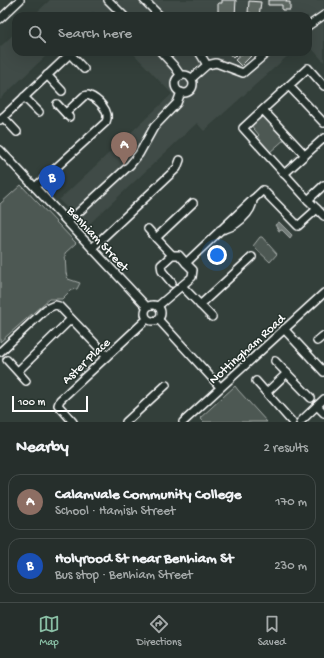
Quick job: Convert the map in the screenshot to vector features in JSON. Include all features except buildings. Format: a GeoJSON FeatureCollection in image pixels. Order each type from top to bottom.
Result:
{"type":"FeatureCollection","features":[{"type":"Feature","properties":{"kind":"street"},"geometry":{"type":"LineString","coordinates":[[0,19],[20,0]]}},
{"type":"Feature","properties":{"kind":"street"},"geometry":{"type":"LineString","coordinates":[[108,0],[120,12]]}},
{"type":"Feature","properties":{"kind":"street"},"geometry":{"type":"LineString","coordinates":[[144,0],[156,12]]}},
{"type":"Feature","properties":{"kind":"street"},"geometry":{"type":"LineString","coordinates":[[312,22],[324,15]]}},
{"type":"Feature","properties":{"kind":"street"},"geometry":{"type":"LineString","coordinates":[[18,132],[2,118],[68,56]]}},
{"type":"Feature","properties":{"kind":"street"},"geometry":{"type":"LineString","coordinates":[[73,56],[84,69]]}},
{"type":"Feature","properties":{"kind":"street"},"geometry":{"type":"LineString","coordinates":[[164,56],[181,76],[191,79],[193,84],[191,89],[187,92],[182,92]]}},
{"type":"Feature","properties":{"kind":"street"},"geometry":{"type":"LineString","coordinates":[[202,56],[207,64]]}},
{"type":"Feature","properties":{"kind":"street"},"geometry":{"type":"LineString","coordinates":[[191,79],[207,64],[222,64],[243,73],[263,56]]}},
{"type":"Feature","properties":{"kind":"street"},"geometry":{"type":"LineString","coordinates":[[324,86],[308,68],[243,128],[324,216]]}},
{"type":"Feature","properties":{"kind":"street"},"geometry":{"type":"LineString","coordinates":[[48,75],[62,90]]}},
{"type":"Feature","properties":{"kind":"street"},"geometry":{"type":"LineString","coordinates":[[181,76],[176,80],[176,86],[182,92]]}},
{"type":"Feature","properties":{"kind":"street"},"geometry":{"type":"LineString","coordinates":[[289,86],[324,123]]}},
{"type":"Feature","properties":{"kind":"street"},"geometry":{"type":"LineString","coordinates":[[68,222],[130,165],[154,126],[177,103],[182,92]]}},
{"type":"Feature","properties":{"kind":"street"},"geometry":{"type":"LineString","coordinates":[[35,187],[106,122],[108,117],[107,112],[88,95],[84,96],[68,115],[57,104]]}},
{"type":"Feature","properties":{"kind":"street"},"geometry":{"type":"LineString","coordinates":[[24,97],[39,112]]}},
{"type":"Feature","properties":{"kind":"street"},"geometry":{"type":"LineString","coordinates":[[263,110],[305,155]]}},
{"type":"Feature","properties":{"kind":"street"},"geometry":{"type":"LineString","coordinates":[[284,174],[324,138]]}},
{"type":"Feature","properties":{"kind":"street","name":"Benhiam Street"},"geometry":{"type":"LineString","coordinates":[[0,150],[3,159],[35,187],[147,306]]}},
{"type":"Feature","properties":{"kind":"street"},"geometry":{"type":"LineString","coordinates":[[92,248],[177,168],[180,160]]}},
{"type":"Feature","properties":{"kind":"street"},"geometry":{"type":"LineString","coordinates":[[308,200],[324,185]]}},
{"type":"Feature","properties":{"kind":"street"},"geometry":{"type":"LineString","coordinates":[[186,263],[263,190],[298,226],[317,209]]}},
{"type":"Feature","properties":{"kind":"street"},"geometry":{"type":"LineString","coordinates":[[156,238],[193,203]]}},
{"type":"Feature","properties":{"kind":"street"},"geometry":{"type":"LineString","coordinates":[[148,229],[172,255]]}},
{"type":"Feature","properties":{"kind":"street"},"geometry":{"type":"LineString","coordinates":[[158,306],[192,277],[193,270],[179,255],[172,255],[161,265],[162,271],[172,283]]}},
{"type":"Feature","properties":{"kind":"street"},"geometry":{"type":"LineString","coordinates":[[200,305],[252,257]]}},
{"type":"Feature","properties":{"kind":"street"},"geometry":{"type":"LineString","coordinates":[[182,286],[212,317]]}},
{"type":"Feature","properties":{"kind":"street","name":"Nottingham Road"},"geometry":{"type":"LineString","coordinates":[[183,422],[324,293]]}},
{"type":"Feature","properties":{"kind":"street"},"geometry":{"type":"LineString","coordinates":[[153,304],[158,306],[161,311],[158,319],[154,321],[147,319],[144,313],[147,306],[153,304]]}},
{"type":"Feature","properties":{"kind":"street"},"geometry":{"type":"LineString","coordinates":[[0,352],[50,306],[59,306],[107,356]]}},
{"type":"Feature","properties":{"kind":"street"},"geometry":{"type":"LineString","coordinates":[[18,371],[72,319]]}},
{"type":"Feature","properties":{"kind":"street","name":"Aster Place"},"geometry":{"type":"LineString","coordinates":[[73,422],[58,404],[60,400],[147,319]]}},
{"type":"Feature","properties":{"kind":"street"},"geometry":{"type":"LineString","coordinates":[[158,319],[220,387]]}},
{"type":"Feature","properties":{"kind":"street"},"geometry":{"type":"LineString","coordinates":[[284,329],[324,372]]}},
{"type":"Feature","properties":{"kind":"street"},"geometry":{"type":"LineString","coordinates":[[317,341],[324,336]]}},
{"type":"Feature","properties":{"kind":"street"},"geometry":{"type":"LineString","coordinates":[[6,360],[26,381]]}},
{"type":"Feature","properties":{"kind":"street"},"geometry":{"type":"LineString","coordinates":[[275,361],[311,398]]}},
{"type":"Feature","properties":{"kind":"street"},"geometry":{"type":"LineString","coordinates":[[267,392],[287,373]]}},
{"type":"Feature","properties":{"kind":"street"},"geometry":{"type":"LineString","coordinates":[[256,381],[292,422]]}},
{"type":"Feature","properties":{"kind":"street"},"geometry":{"type":"LineString","coordinates":[[126,422],[166,385]]}},
{"type":"Feature","properties":{"kind":"street"},"geometry":{"type":"LineString","coordinates":[[300,422],[324,399]]}},
{"type":"Feature","properties":{"kind":"street"},"geometry":{"type":"LineString","coordinates":[[317,406],[324,413]]}},
{"type":"Feature","properties":{"kind":"shaded area"},"geometry":{"type":"Polygon","coordinates":[[[50,0],[324,0],[324,62],[312,48],[312,12],[37,12],[50,0]]]}},
{"type":"Feature","properties":{"kind":"shaded area"},"geometry":{"type":"Polygon","coordinates":[[[12,36],[12,56],[46,56],[0,99],[0,47],[12,36]]]}},
{"type":"Feature","properties":{"kind":"shaded area"},"geometry":{"type":"Polygon","coordinates":[[[136,56],[288,56],[204,131],[197,123],[86,227],[59,200],[172,94],[136,56]]]}},
{"type":"Feature","properties":{"kind":"shaded area"},"geometry":{"type":"Polygon","coordinates":[[[262,113],[286,138],[269,153],[256,138],[259,135],[250,124],[262,113]]]}},
{"type":"Feature","properties":{"kind":"shaded area"},"geometry":{"type":"Polygon","coordinates":[[[21,185],[76,243],[65,253],[66,273],[68,279],[80,283],[77,289],[71,290],[62,299],[49,299],[0,342],[0,204],[21,185]]]}},
{"type":"Feature","properties":{"kind":"shaded area"},"geometry":{"type":"Polygon","coordinates":[[[279,222],[292,235],[290,238],[282,230],[279,231],[275,225],[279,222]]]}},
{"type":"Feature","properties":{"kind":"shaded area"},"geometry":{"type":"Polygon","coordinates":[[[260,237],[262,237],[277,254],[270,262],[253,246],[260,237]]]}},
{"type":"Feature","properties":{"kind":"shaded area"},"geometry":{"type":"Polygon","coordinates":[[[235,386],[267,422],[204,422],[200,418],[235,386]]]}},
{"type":"Feature","properties":{"kind":"place","name":"Calamvale Community College"},"geometry":{"type":"Point","coordinates":[124,165]}},
{"type":"Feature","properties":{"kind":"place","name":"Holyrood St near Benhiam St"},"geometry":{"type":"Point","coordinates":[52,198]}}]}
